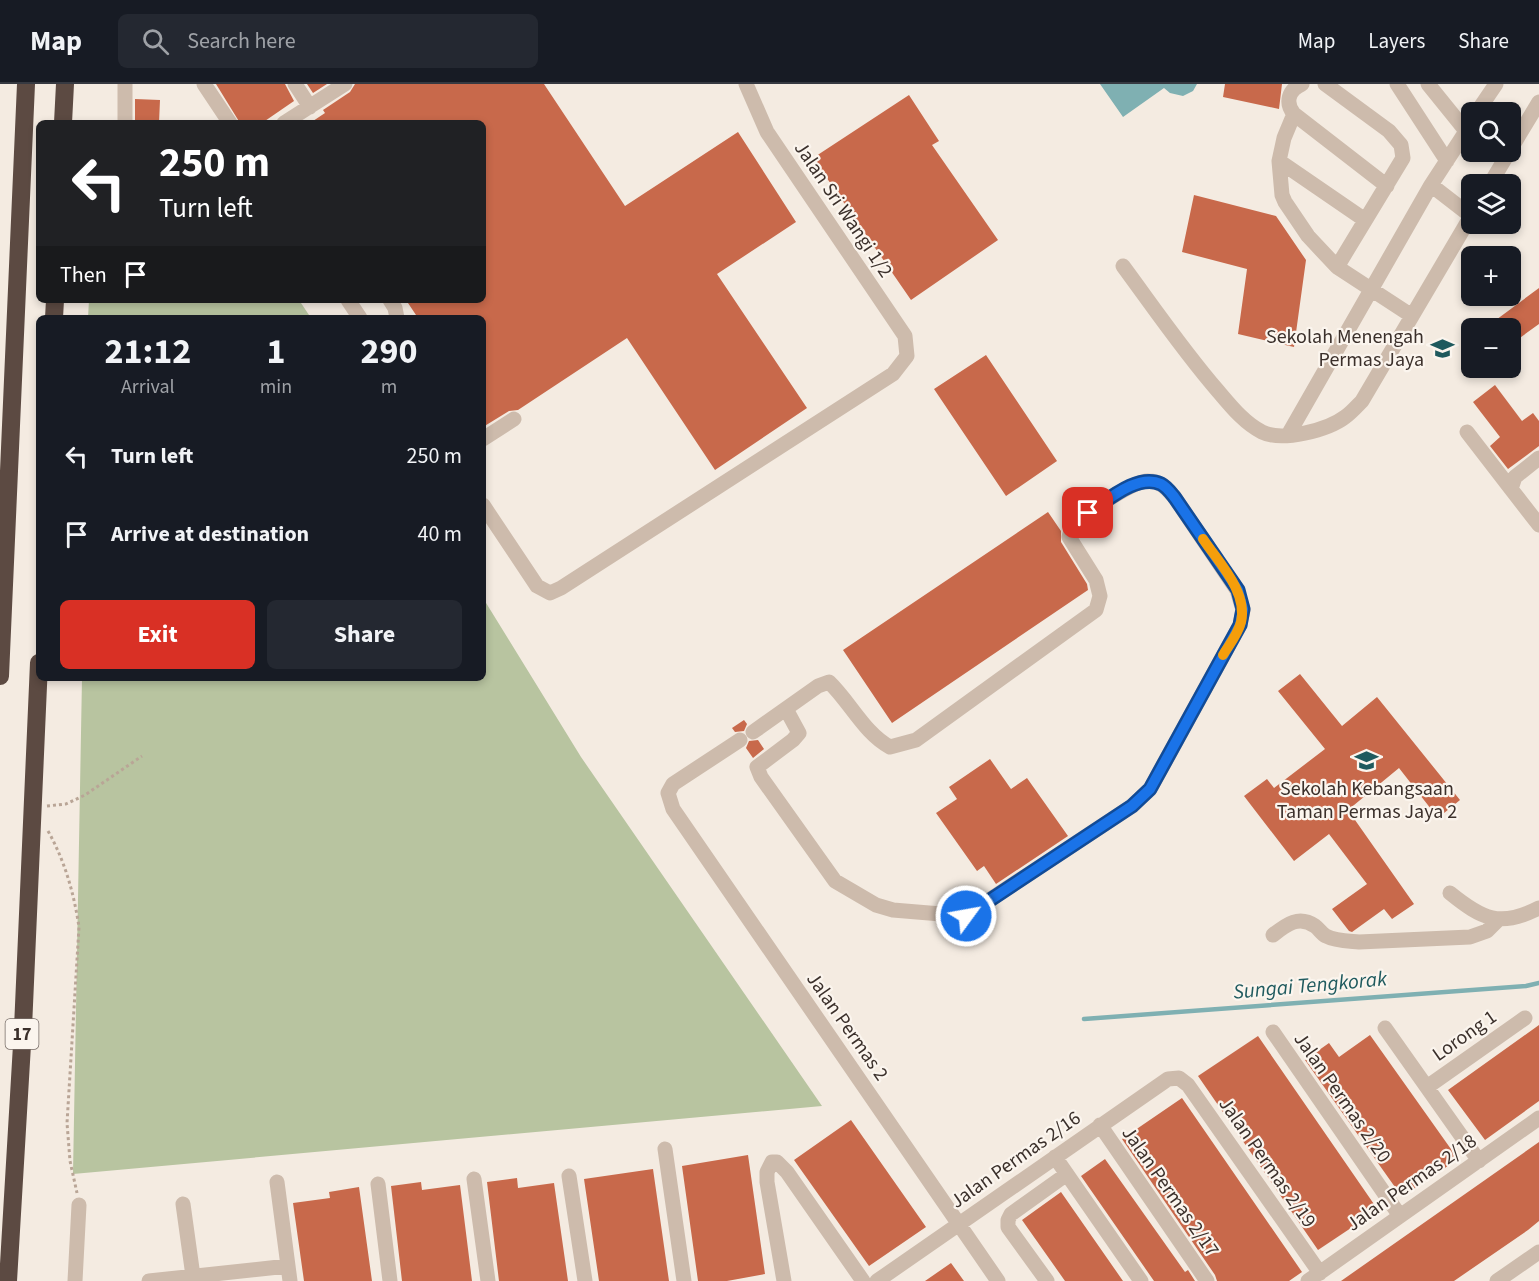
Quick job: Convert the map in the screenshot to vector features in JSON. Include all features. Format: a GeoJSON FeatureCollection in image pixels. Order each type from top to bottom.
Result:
{"type":"FeatureCollection","features":[{"type":"Feature","properties":{"kind":"highway"},"geometry":{"type":"LineString","coordinates":[[0,676],[27,84]]}},
{"type":"Feature","properties":{"kind":"highway"},"geometry":{"type":"LineString","coordinates":[[63,120],[65,84]]}},
{"type":"Feature","properties":{"kind":"highway","name":"17"},"geometry":{"type":"LineString","coordinates":[[8,1281],[38,681]]}},
{"type":"Feature","properties":{"kind":"street"},"geometry":{"type":"LineString","coordinates":[[125,84],[125,120]]}},
{"type":"Feature","properties":{"kind":"street"},"geometry":{"type":"LineString","coordinates":[[204,84],[228,120]]}},
{"type":"Feature","properties":{"kind":"street"},"geometry":{"type":"LineString","coordinates":[[295,84],[310,107]]}},
{"type":"Feature","properties":{"kind":"street"},"geometry":{"type":"LineString","coordinates":[[289,120],[345,84]]}},
{"type":"Feature","properties":{"kind":"street","name":"Jalan Sri Wangi 1/2"},"geometry":{"type":"LineString","coordinates":[[486,510],[537,586],[550,593],[893,374],[907,356],[905,336],[767,132],[746,84]]}},
{"type":"Feature","properties":{"kind":"street"},"geometry":{"type":"LineString","coordinates":[[1302,84],[1297,86],[1289,97],[1288,107],[1387,186]]}},
{"type":"Feature","properties":{"kind":"street"},"geometry":{"type":"LineString","coordinates":[[1325,84],[1389,131],[1401,145],[1403,158],[1337,267]]}},
{"type":"Feature","properties":{"kind":"street"},"geometry":{"type":"LineString","coordinates":[[1396,84],[1447,161]]}},
{"type":"Feature","properties":{"kind":"street"},"geometry":{"type":"LineString","coordinates":[[1428,84],[1461,119]]}},
{"type":"Feature","properties":{"kind":"street"},"geometry":{"type":"LineString","coordinates":[[1484,102],[1496,84]]}},
{"type":"Feature","properties":{"kind":"street"},"geometry":{"type":"LineString","coordinates":[[1521,130],[1539,102]]}},
{"type":"Feature","properties":{"kind":"street"},"geometry":{"type":"LineString","coordinates":[[1294,114],[1284,138],[1279,161],[1282,195],[1285,202],[1308,236],[1337,267],[1370,291],[1412,316]]}},
{"type":"Feature","properties":{"kind":"street"},"geometry":{"type":"LineString","coordinates":[[1288,435],[1431,185],[1461,138]]}},
{"type":"Feature","properties":{"kind":"street"},"geometry":{"type":"LineString","coordinates":[[1279,161],[1365,220]]}},
{"type":"Feature","properties":{"kind":"street"},"geometry":{"type":"LineString","coordinates":[[1431,185],[1461,208]]}},
{"type":"Feature","properties":{"kind":"street"},"geometry":{"type":"LineString","coordinates":[[1123,266],[1200,371],[1234,410],[1261,432],[1298,435],[1344,418],[1362,401],[1461,232]]}},
{"type":"Feature","properties":{"kind":"street"},"geometry":{"type":"LineString","coordinates":[[486,437],[514,418]]}},
{"type":"Feature","properties":{"kind":"street"},"geometry":{"type":"LineString","coordinates":[[1467,432],[1539,525]]}},
{"type":"Feature","properties":{"kind":"street"},"geometry":{"type":"LineString","coordinates":[[1511,489],[1515,477],[1539,458]]}},
{"type":"Feature","properties":{"kind":"street"},"geometry":{"type":"LineString","coordinates":[[1151,480],[1164,485],[1175,498],[1238,590],[1243,609],[1240,625],[1150,789],[1132,806],[966,916],[884,908],[835,881],[760,777],[757,767],[793,740],[798,733],[786,709],[818,686],[830,682],[879,742],[890,747],[916,740],[1095,610],[1100,596],[1096,580],[1069,537],[1072,525],[1139,481],[1151,480]]}},
{"type":"Feature","properties":{"kind":"street","name":"Jalan Permas 2"},"geometry":{"type":"LineString","coordinates":[[786,709],[673,784],[668,793],[673,809],[998,1281]]}},
{"type":"Feature","properties":{"kind":"street"},"geometry":{"type":"LineString","coordinates":[[1450,893],[1474,912],[1498,920],[1516,918],[1539,908]]}},
{"type":"Feature","properties":{"kind":"street"},"geometry":{"type":"LineString","coordinates":[[1273,935],[1288,923],[1301,920],[1315,926],[1326,936],[1359,942],[1470,937],[1487,931],[1498,920]]}},
{"type":"Feature","properties":{"kind":"street","name":"Lorong 1"},"geometry":{"type":"LineString","coordinates":[[1427,1087],[1525,1018]]}},
{"type":"Feature","properties":{"kind":"street"},"geometry":{"type":"LineString","coordinates":[[1385,1028],[1479,1161]]}},
{"type":"Feature","properties":{"kind":"street","name":"Jalan Permas 2/20"},"geometry":{"type":"LineString","coordinates":[[1273,1032],[1400,1216]]}},
{"type":"Feature","properties":{"kind":"street","name":"Jalan Permas 2/16"},"geometry":{"type":"LineString","coordinates":[[878,1281],[1167,1078],[1179,1078]]}},
{"type":"Feature","properties":{"kind":"street","name":"Jalan Permas 2/19"},"geometry":{"type":"LineString","coordinates":[[1179,1078],[1188,1085],[1314,1277]]}},
{"type":"Feature","properties":{"kind":"street","name":"Jalan Permas 2/18"},"geometry":{"type":"LineString","coordinates":[[1314,1277],[1539,1118]]}},
{"type":"Feature","properties":{"kind":"street","name":"Jalan Permas 2/17"},"geometry":{"type":"LineString","coordinates":[[1100,1125],[1207,1281]]}},
{"type":"Feature","properties":{"kind":"street"},"geometry":{"type":"LineString","coordinates":[[665,1149],[684,1281]]}},
{"type":"Feature","properties":{"kind":"street"},"geometry":{"type":"LineString","coordinates":[[1055,1157],[1141,1281]]}},
{"type":"Feature","properties":{"kind":"street"},"geometry":{"type":"LineString","coordinates":[[784,1281],[767,1182],[767,1172],[772,1162],[777,1162],[787,1172],[863,1281]]}},
{"type":"Feature","properties":{"kind":"street"},"geometry":{"type":"LineString","coordinates":[[1047,1281],[1008,1227],[1008,1220],[1011,1214],[1067,1174]]}},
{"type":"Feature","properties":{"kind":"street"},"geometry":{"type":"LineString","coordinates":[[569,1176],[585,1281]]}},
{"type":"Feature","properties":{"kind":"street"},"geometry":{"type":"LineString","coordinates":[[474,1179],[488,1281]]}},
{"type":"Feature","properties":{"kind":"street"},"geometry":{"type":"LineString","coordinates":[[149,1281],[193,1276],[289,1273],[277,1182]]}},
{"type":"Feature","properties":{"kind":"street"},"geometry":{"type":"LineString","coordinates":[[378,1184],[390,1281]]}},
{"type":"Feature","properties":{"kind":"street"},"geometry":{"type":"LineString","coordinates":[[183,1204],[193,1276]]}},
{"type":"Feature","properties":{"kind":"street"},"geometry":{"type":"LineString","coordinates":[[75,1281],[79,1205]]}},
{"type":"Feature","properties":{"kind":"street"},"geometry":{"type":"LineString","coordinates":[[1497,1281],[1539,1252]]}},
{"type":"Feature","properties":{"kind":"path"},"geometry":{"type":"LineString","coordinates":[[79,1205],[70,1161],[67,1124],[79,927],[75,905],[56,845],[33,808],[66,804],[111,779],[142,756]]}},
{"type":"Feature","properties":{"kind":"green space"},"geometry":{"type":"Polygon","coordinates":[[[89,303],[301,303],[309,315],[88,315],[89,303]]]}},
{"type":"Feature","properties":{"kind":"green space"},"geometry":{"type":"Polygon","coordinates":[[[486,603],[581,757],[822,1106],[73,1174],[82,681],[486,681],[486,603]]]}},
{"type":"Feature","properties":{"kind":"water"},"geometry":{"type":"Polygon","coordinates":[[[1100,84],[1197,84],[1193,91],[1183,96],[1170,93],[1164,88],[1123,117],[1100,84]]]}},
{"type":"Feature","properties":{"kind":"building"},"geometry":{"type":"Polygon","coordinates":[[[216,84],[285,84],[294,101],[266,120],[238,120],[216,84]]]}},
{"type":"Feature","properties":{"kind":"building"},"geometry":{"type":"Polygon","coordinates":[[[307,84],[327,84],[313,93],[307,84]]]}},
{"type":"Feature","properties":{"kind":"building"},"geometry":{"type":"Polygon","coordinates":[[[355,84],[544,84],[625,206],[738,132],[796,222],[717,274],[807,408],[715,470],[627,338],[518,410],[509,411],[486,425],[486,315],[416,315],[408,303],[486,303],[486,120],[314,120],[325,113],[323,110],[350,92],[355,84]]]}},
{"type":"Feature","properties":{"kind":"building"},"geometry":{"type":"Polygon","coordinates":[[[1225,84],[1282,84],[1279,109],[1223,97],[1225,84]]]}},
{"type":"Feature","properties":{"kind":"building"},"geometry":{"type":"Polygon","coordinates":[[[909,95],[939,141],[932,145],[998,240],[911,300],[813,158],[909,95]]]}},
{"type":"Feature","properties":{"kind":"building"},"geometry":{"type":"Polygon","coordinates":[[[135,99],[160,100],[159,120],[135,120],[135,99]]]}},
{"type":"Feature","properties":{"kind":"building"},"geometry":{"type":"Polygon","coordinates":[[[1194,195],[1276,216],[1306,260],[1294,347],[1238,334],[1247,269],[1182,252],[1194,195]]]}},
{"type":"Feature","properties":{"kind":"building"},"geometry":{"type":"Polygon","coordinates":[[[1539,288],[1539,324],[1521,337],[1521,318],[1498,318],[1515,306],[1521,306],[1521,301],[1539,288]]]}},
{"type":"Feature","properties":{"kind":"building"},"geometry":{"type":"Polygon","coordinates":[[[986,355],[1057,461],[1006,496],[934,389],[986,355]]]}},
{"type":"Feature","properties":{"kind":"building"},"geometry":{"type":"Polygon","coordinates":[[[1495,385],[1522,421],[1533,413],[1539,421],[1539,446],[1508,469],[1490,446],[1500,437],[1473,402],[1495,385]]]}},
{"type":"Feature","properties":{"kind":"building"},"geometry":{"type":"Polygon","coordinates":[[[1048,512],[1061,531],[1061,542],[1087,584],[1088,590],[892,723],[843,650],[1048,512]]]}},
{"type":"Feature","properties":{"kind":"building"},"geometry":{"type":"Polygon","coordinates":[[[1300,674],[1342,726],[1377,697],[1460,800],[1438,818],[1399,768],[1348,810],[1414,904],[1392,919],[1384,909],[1352,932],[1332,909],[1367,884],[1329,834],[1294,861],[1244,796],[1267,779],[1274,788],[1325,749],[1278,691],[1300,674]]]}},
{"type":"Feature","properties":{"kind":"building"},"geometry":{"type":"Polygon","coordinates":[[[744,720],[747,724],[744,731],[735,732],[732,728],[744,720]]]}},
{"type":"Feature","properties":{"kind":"building"},"geometry":{"type":"Polygon","coordinates":[[[758,740],[764,749],[753,758],[746,748],[749,741],[758,740]]]}},
{"type":"Feature","properties":{"kind":"building"},"geometry":{"type":"Polygon","coordinates":[[[990,759],[1011,789],[1027,778],[1068,836],[996,884],[984,866],[977,871],[936,813],[957,799],[949,787],[990,759]]]}},
{"type":"Feature","properties":{"kind":"building"},"geometry":{"type":"Polygon","coordinates":[[[1539,1025],[1539,1101],[1485,1140],[1448,1090],[1539,1025]]]}},
{"type":"Feature","properties":{"kind":"building"},"geometry":{"type":"Polygon","coordinates":[[[1370,1035],[1458,1159],[1402,1197],[1305,1060],[1329,1043],[1339,1057],[1370,1035]]]}},
{"type":"Feature","properties":{"kind":"building"},"geometry":{"type":"Polygon","coordinates":[[[1258,1036],[1378,1210],[1318,1250],[1198,1076],[1258,1036]]]}},
{"type":"Feature","properties":{"kind":"building"},"geometry":{"type":"Polygon","coordinates":[[[1182,1098],[1302,1272],[1289,1281],[1217,1281],[1122,1139],[1182,1098]]]}},
{"type":"Feature","properties":{"kind":"building"},"geometry":{"type":"Polygon","coordinates":[[[851,1120],[926,1227],[869,1266],[794,1160],[851,1120]]]}},
{"type":"Feature","properties":{"kind":"building"},"geometry":{"type":"Polygon","coordinates":[[[1539,1142],[1539,1221],[1528,1230],[1454,1281],[1341,1281],[1539,1142]]]}},
{"type":"Feature","properties":{"kind":"building"},"geometry":{"type":"Polygon","coordinates":[[[748,1155],[765,1274],[727,1281],[698,1281],[682,1166],[748,1155]]]}},
{"type":"Feature","properties":{"kind":"building"},"geometry":{"type":"Polygon","coordinates":[[[1105,1159],[1185,1272],[1188,1270],[1195,1281],[1154,1281],[1081,1176],[1105,1159]]]}},
{"type":"Feature","properties":{"kind":"building"},"geometry":{"type":"Polygon","coordinates":[[[653,1169],[669,1281],[599,1281],[584,1179],[653,1169]]]}},
{"type":"Feature","properties":{"kind":"building"},"geometry":{"type":"Polygon","coordinates":[[[517,1178],[518,1188],[554,1183],[568,1281],[499,1281],[487,1182],[517,1178]]]}},
{"type":"Feature","properties":{"kind":"building"},"geometry":{"type":"Polygon","coordinates":[[[421,1182],[422,1190],[460,1185],[472,1281],[402,1281],[391,1186],[421,1182]]]}},
{"type":"Feature","properties":{"kind":"building"},"geometry":{"type":"Polygon","coordinates":[[[359,1187],[372,1281],[304,1281],[293,1203],[330,1198],[329,1192],[359,1187]]]}},
{"type":"Feature","properties":{"kind":"building"},"geometry":{"type":"Polygon","coordinates":[[[1061,1192],[1123,1281],[1065,1281],[1022,1220],[1061,1192]]]}},
{"type":"Feature","properties":{"kind":"building"},"geometry":{"type":"Polygon","coordinates":[[[951,1263],[964,1281],[925,1281],[951,1263]]]}},
{"type":"Feature","properties":{"kind":"waterway","name":"Sungai Tengkorak"},"geometry":{"type":"LineString","coordinates":[[1084,1019],[1526,986],[1539,983]]}},
{"type":"Feature","properties":{"kind":"slow traffic"},"geometry":{"type":"LineString","coordinates":[[1203,539],[1238,590],[1243,609],[1240,625],[1223,655]]}},
{"type":"Feature","properties":{"kind":"place","name":"Sekolah Menengah Permas Jaya"},"geometry":{"type":"Point","coordinates":[1442,348]}},
{"type":"Feature","properties":{"kind":"place","name":"Sekolah Kebangsaan Taman Permas Jaya 2"},"geometry":{"type":"Point","coordinates":[1367,761]}},
{"type":"Feature","properties":{"kind":"route"},"geometry":{"type":"LineString","coordinates":[[966,916],[1132,806],[1150,789],[1240,625],[1243,609],[1238,590],[1164,485],[1151,480],[1139,481],[1088,513]]}}]}
